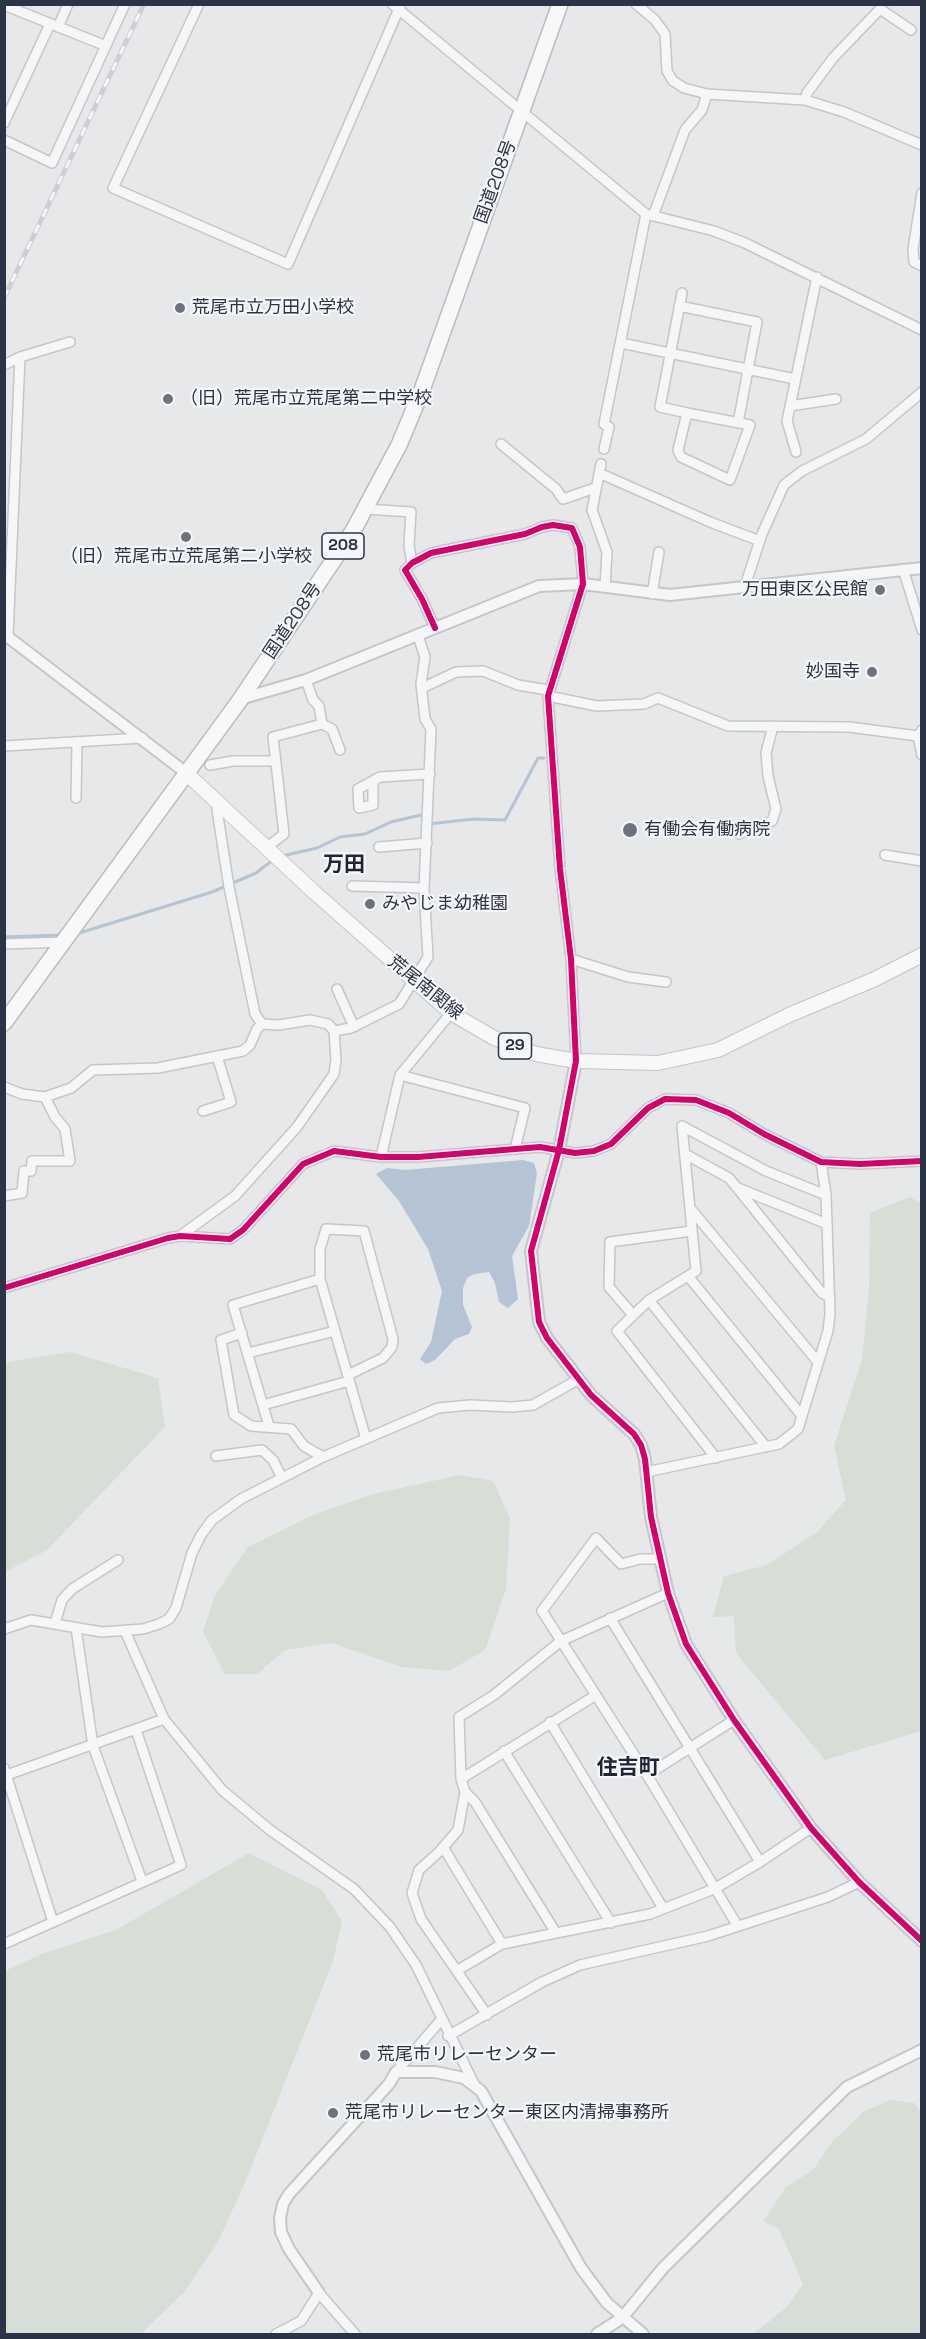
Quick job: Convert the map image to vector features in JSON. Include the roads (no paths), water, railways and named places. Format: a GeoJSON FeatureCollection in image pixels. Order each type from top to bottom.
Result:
{"type":"FeatureCollection","features":[{"type":"Feature","properties":{"kind":"highway","name":"国道208号"},"geometry":{"type":"LineString","coordinates":[[4,1023],[184,772],[240,700],[318,585],[365,508],[399,445],[422,390],[560,4]]}},
{"type":"Feature","properties":{"kind":"main road","name":"荒尾南関線"},"geometry":{"type":"LineString","coordinates":[[184,772],[451,1013],[494,1038],[536,1054],[576,1062],[658,1063],[718,1050],[789,1015],[873,980],[921,955]]}},
{"type":"Feature","properties":{"kind":"street"},"geometry":{"type":"LineString","coordinates":[[4,123],[54,25],[68,4]]}},
{"type":"Feature","properties":{"kind":"street"},"geometry":{"type":"LineString","coordinates":[[4,140],[52,163],[125,4]]}},
{"type":"Feature","properties":{"kind":"street"},"geometry":{"type":"LineString","coordinates":[[199,4],[113,188],[288,264],[397,6],[649,215],[714,231],[817,277],[921,330]]}},
{"type":"Feature","properties":{"kind":"street"},"geometry":{"type":"LineString","coordinates":[[636,4],[655,20],[665,34],[667,71],[673,81],[684,88],[707,94],[805,100],[844,112],[921,145]]}},
{"type":"Feature","properties":{"kind":"street"},"geometry":{"type":"LineString","coordinates":[[4,5],[106,46]]}},
{"type":"Feature","properties":{"kind":"street"},"geometry":{"type":"LineString","coordinates":[[805,100],[807,93],[833,58],[880,9],[911,30]]}},
{"type":"Feature","properties":{"kind":"street"},"geometry":{"type":"LineString","coordinates":[[604,449],[609,427],[604,424],[649,215],[685,130],[702,110],[707,94]]}},
{"type":"Feature","properties":{"kind":"street"},"geometry":{"type":"LineString","coordinates":[[921,192],[913,249],[914,262],[921,266]]}},
{"type":"Feature","properties":{"kind":"street"},"geometry":{"type":"LineString","coordinates":[[796,452],[787,421],[817,277]]}},
{"type":"Feature","properties":{"kind":"street"},"geometry":{"type":"LineString","coordinates":[[682,293],[660,407],[687,412],[750,425],[730,480],[681,457],[678,450],[687,412]]}},
{"type":"Feature","properties":{"kind":"street"},"geometry":{"type":"LineString","coordinates":[[679,306],[757,322],[738,423]]}},
{"type":"Feature","properties":{"kind":"street"},"geometry":{"type":"LineString","coordinates":[[4,365],[20,357],[70,342]]}},
{"type":"Feature","properties":{"kind":"street"},"geometry":{"type":"LineString","coordinates":[[621,343],[795,380]]}},
{"type":"Feature","properties":{"kind":"street"},"geometry":{"type":"LineString","coordinates":[[20,357],[6,635],[184,772]]}},
{"type":"Feature","properties":{"kind":"street"},"geometry":{"type":"LineString","coordinates":[[745,586],[759,541],[777,496],[792,477],[866,439],[921,392]]}},
{"type":"Feature","properties":{"kind":"street"},"geometry":{"type":"LineString","coordinates":[[790,406],[836,399]]}},
{"type":"Feature","properties":{"kind":"street"},"geometry":{"type":"LineString","coordinates":[[501,444],[556,489],[563,499],[595,488]]}},
{"type":"Feature","properties":{"kind":"street"},"geometry":{"type":"LineString","coordinates":[[605,587],[607,552],[592,510],[600,468],[710,522],[759,541]]}},
{"type":"Feature","properties":{"kind":"street"},"geometry":{"type":"LineString","coordinates":[[365,508],[411,513],[409,545],[412,563]]}},
{"type":"Feature","properties":{"kind":"street"},"geometry":{"type":"LineString","coordinates":[[435,628],[405,570],[412,563],[431,553],[525,534],[554,525],[572,528],[580,547],[583,584],[548,693],[560,869],[571,959],[576,1062],[559,1150],[534,1233],[531,1251],[539,1322],[547,1338],[591,1395],[634,1434],[641,1445],[651,1516],[668,1593],[686,1644],[811,1828],[859,1882],[921,1941]]}},
{"type":"Feature","properties":{"kind":"street"},"geometry":{"type":"LineString","coordinates":[[652,594],[659,552]]}},
{"type":"Feature","properties":{"kind":"street"},"geometry":{"type":"LineString","coordinates":[[240,700],[306,680],[539,586],[583,584],[652,594],[682,594],[921,568]]}},
{"type":"Feature","properties":{"kind":"street"},"geometry":{"type":"LineString","coordinates":[[903,569],[921,630]]}},
{"type":"Feature","properties":{"kind":"street"},"geometry":{"type":"LineString","coordinates":[[334,1031],[354,1027],[399,1004],[415,982],[428,957],[424,888],[431,729],[425,719],[422,688],[425,657],[418,636]]}},
{"type":"Feature","properties":{"kind":"street"},"geometry":{"type":"LineString","coordinates":[[422,688],[456,672],[483,671],[518,685],[608,706],[644,704],[658,698],[728,726],[849,727],[920,733],[921,755]]}},
{"type":"Feature","properties":{"kind":"street"},"geometry":{"type":"LineString","coordinates":[[306,680],[313,700],[319,706],[322,724]]}},
{"type":"Feature","properties":{"kind":"street"},"geometry":{"type":"LineString","coordinates":[[266,848],[284,834],[273,737],[322,724],[332,729],[340,750]]}},
{"type":"Feature","properties":{"kind":"street"},"geometry":{"type":"LineString","coordinates":[[739,834],[772,821],[776,809],[768,776],[766,753],[773,726]]}},
{"type":"Feature","properties":{"kind":"street"},"geometry":{"type":"LineString","coordinates":[[4,746],[142,738]]}},
{"type":"Feature","properties":{"kind":"street"},"geometry":{"type":"LineString","coordinates":[[76,798],[77,742]]}},
{"type":"Feature","properties":{"kind":"street"},"geometry":{"type":"LineString","coordinates":[[210,765],[234,761],[276,761]]}},
{"type":"Feature","properties":{"kind":"street"},"geometry":{"type":"LineString","coordinates":[[373,781],[380,777],[430,774]]}},
{"type":"Feature","properties":{"kind":"street"},"geometry":{"type":"LineString","coordinates":[[222,807],[217,810],[230,887],[255,1014],[262,1024]]}},
{"type":"Feature","properties":{"kind":"street"},"geometry":{"type":"LineString","coordinates":[[379,847],[427,843]]}},
{"type":"Feature","properties":{"kind":"street"},"geometry":{"type":"LineString","coordinates":[[885,855],[921,861]]}},
{"type":"Feature","properties":{"kind":"street"},"geometry":{"type":"LineString","coordinates":[[352,886],[424,888]]}},
{"type":"Feature","properties":{"kind":"street"},"geometry":{"type":"LineString","coordinates":[[4,944],[64,942]]}},
{"type":"Feature","properties":{"kind":"street"},"geometry":{"type":"LineString","coordinates":[[571,959],[628,977],[666,982]]}},
{"type":"Feature","properties":{"kind":"street"},"geometry":{"type":"LineString","coordinates":[[338,989],[354,1027]]}},
{"type":"Feature","properties":{"kind":"street"},"geometry":{"type":"LineString","coordinates":[[381,1157],[400,1075],[451,1013]]}},
{"type":"Feature","properties":{"kind":"street"},"geometry":{"type":"LineString","coordinates":[[4,1087],[22,1094],[45,1097],[71,1088],[93,1070],[158,1068],[243,1050],[250,1045],[257,1029],[262,1024],[279,1025],[310,1020],[328,1024],[334,1031],[336,1060],[334,1074],[316,1101],[235,1196],[180,1236],[4,1288]]}},
{"type":"Feature","properties":{"kind":"street"},"geometry":{"type":"LineString","coordinates":[[203,1111],[231,1102],[218,1056]]}},
{"type":"Feature","properties":{"kind":"street"},"geometry":{"type":"LineString","coordinates":[[400,1075],[525,1108],[515,1149]]}},
{"type":"Feature","properties":{"kind":"street"},"geometry":{"type":"LineString","coordinates":[[4,1196],[22,1193],[24,1171],[31,1171],[32,1161],[70,1161],[65,1129],[55,1117],[45,1097]]}},
{"type":"Feature","properties":{"kind":"street"},"geometry":{"type":"LineString","coordinates":[[180,1236],[230,1239],[243,1230],[303,1164],[334,1151],[381,1157],[418,1157],[540,1147],[584,1152],[611,1144],[648,1108],[665,1099],[696,1100],[729,1113],[764,1134],[821,1162],[860,1164],[921,1161]]}},
{"type":"Feature","properties":{"kind":"street"},"geometry":{"type":"LineString","coordinates":[[716,1458],[616,1331],[649,1300],[696,1271],[682,1126],[766,1171],[826,1195]]}},
{"type":"Feature","properties":{"kind":"street"},"geometry":{"type":"LineString","coordinates":[[685,1154],[729,1178],[822,1293],[830,1297]]}},
{"type":"Feature","properties":{"kind":"street"},"geometry":{"type":"LineString","coordinates":[[646,1472],[766,1447],[790,1438],[798,1429],[828,1331],[830,1297],[826,1195],[821,1162]]}},
{"type":"Feature","properties":{"kind":"street"},"geometry":{"type":"LineString","coordinates":[[736,1187],[827,1224]]}},
{"type":"Feature","properties":{"kind":"street"},"geometry":{"type":"LineString","coordinates":[[690,1208],[818,1362]]}},
{"type":"Feature","properties":{"kind":"street"},"geometry":{"type":"LineString","coordinates":[[263,1405],[349,1378],[383,1358],[392,1347],[393,1339],[364,1231],[326,1229],[320,1249],[320,1279],[349,1378],[366,1439]]}},
{"type":"Feature","properties":{"kind":"street"},"geometry":{"type":"LineString","coordinates":[[633,1315],[609,1287],[610,1242],[692,1231]]}},
{"type":"Feature","properties":{"kind":"street"},"geometry":{"type":"LineString","coordinates":[[688,1276],[802,1416]]}},
{"type":"Feature","properties":{"kind":"street"},"geometry":{"type":"LineString","coordinates":[[269,1426],[233,1305],[320,1279]]}},
{"type":"Feature","properties":{"kind":"street"},"geometry":{"type":"LineString","coordinates":[[649,1300],[766,1447]]}},
{"type":"Feature","properties":{"kind":"street"},"geometry":{"type":"LineString","coordinates":[[248,1353],[335,1331]]}},
{"type":"Feature","properties":{"kind":"street"},"geometry":{"type":"LineString","coordinates":[[242,1334],[221,1340],[234,1415],[251,1426],[291,1429],[304,1446],[323,1457]]}},
{"type":"Feature","properties":{"kind":"street"},"geometry":{"type":"LineString","coordinates":[[4,1629],[31,1620],[102,1632],[125,1631],[159,1624],[169,1619],[176,1608],[192,1554],[201,1535],[212,1520],[241,1499],[323,1457],[438,1408],[470,1405],[512,1407],[533,1405],[579,1379]]}},
{"type":"Feature","properties":{"kind":"street"},"geometry":{"type":"LineString","coordinates":[[216,1456],[262,1450],[273,1460],[282,1478]]}},
{"type":"Feature","properties":{"kind":"street"},"geometry":{"type":"LineString","coordinates":[[661,1559],[640,1559],[621,1564],[596,1538],[542,1611],[647,1775],[737,1926]]}},
{"type":"Feature","properties":{"kind":"street"},"geometry":{"type":"LineString","coordinates":[[55,1623],[62,1600],[72,1590],[118,1560]]}},
{"type":"Feature","properties":{"kind":"street"},"geometry":{"type":"LineString","coordinates":[[487,2015],[421,1919],[412,1893],[419,1870],[458,1830],[465,1792],[462,1779],[459,1717],[494,1695],[561,1641],[668,1593]]}},
{"type":"Feature","properties":{"kind":"street"},"geometry":{"type":"LineString","coordinates":[[610,1618],[760,1862]]}},
{"type":"Feature","properties":{"kind":"street"},"geometry":{"type":"LineString","coordinates":[[76,1628],[93,1746],[142,1881]]}},
{"type":"Feature","properties":{"kind":"street"},"geometry":{"type":"LineString","coordinates":[[125,1631],[164,1719],[222,1790],[270,1830],[354,1889],[375,1909],[416,1965],[448,2036],[580,2268],[607,2303],[643,2334]]}},
{"type":"Feature","properties":{"kind":"street"},"geometry":{"type":"LineString","coordinates":[[462,1779],[596,1695]]}},
{"type":"Feature","properties":{"kind":"street"},"geometry":{"type":"LineString","coordinates":[[53,1922],[5,1773],[93,1746],[164,1719]]}},
{"type":"Feature","properties":{"kind":"street"},"geometry":{"type":"LineString","coordinates":[[647,1775],[735,1719]]}},
{"type":"Feature","properties":{"kind":"street"},"geometry":{"type":"LineString","coordinates":[[550,1722],[663,1908]]}},
{"type":"Feature","properties":{"kind":"street"},"geometry":{"type":"LineString","coordinates":[[4,1944],[181,1865],[136,1730]]}},
{"type":"Feature","properties":{"kind":"street"},"geometry":{"type":"LineString","coordinates":[[504,1751],[611,1923]]}},
{"type":"Feature","properties":{"kind":"street"},"geometry":{"type":"LineString","coordinates":[[465,1792],[475,1802],[556,1933]]}},
{"type":"Feature","properties":{"kind":"street"},"geometry":{"type":"LineString","coordinates":[[458,1970],[502,1944],[611,1923],[663,1908],[714,1889],[811,1828]]}},
{"type":"Feature","properties":{"kind":"street"},"geometry":{"type":"LineString","coordinates":[[443,1847],[502,1944]]}},
{"type":"Feature","properties":{"kind":"street"},"geometry":{"type":"LineString","coordinates":[[448,2036],[542,1982],[580,1965],[708,1936],[828,1897],[859,1882]]}},
{"type":"Feature","properties":{"kind":"street"},"geometry":{"type":"LineString","coordinates":[[355,2334],[319,2294],[289,2249],[282,2232],[280,2218],[283,2204],[289,2194],[389,2084],[396,2072],[441,2020]]}},
{"type":"Feature","properties":{"kind":"street"},"geometry":{"type":"LineString","coordinates":[[597,2334],[622,2318],[663,2268],[848,2087],[921,2050]]}},
{"type":"Feature","properties":{"kind":"street"},"geometry":{"type":"LineString","coordinates":[[396,2072],[453,2075],[474,2084]]}},
{"type":"Feature","properties":{"kind":"street"},"geometry":{"type":"LineString","coordinates":[[276,2334],[301,2321],[319,2294]]}},
{"type":"Feature","properties":{"kind":"water"},"geometry":{"type":"Polygon","coordinates":[[[523,1160],[534,1163],[537,1173],[529,1226],[512,1256],[518,1299],[508,1308],[499,1302],[495,1283],[489,1272],[474,1274],[467,1278],[463,1288],[463,1305],[472,1327],[469,1334],[455,1339],[435,1360],[426,1364],[420,1359],[431,1342],[442,1291],[428,1249],[399,1201],[376,1174],[387,1168],[405,1170],[523,1160]]]}},
{"type":"Feature","properties":{"kind":"waterway"},"geometry":{"type":"LineString","coordinates":[[428,824],[474,819],[505,820],[538,758],[544,758]]}},
{"type":"Feature","properties":{"kind":"waterway"},"geometry":{"type":"LineString","coordinates":[[282,856],[317,848],[340,837],[365,834],[391,822],[421,815],[425,819]]}},
{"type":"Feature","properties":{"kind":"waterway"},"geometry":{"type":"LineString","coordinates":[[76,934],[212,892],[256,873],[273,860]]}},
{"type":"Feature","properties":{"kind":"waterway"},"geometry":{"type":"LineString","coordinates":[[4,937],[63,935]]}},
{"type":"Feature","properties":{"kind":"railway"},"geometry":{"type":"LineString","coordinates":[[4,298],[144,4]]}},
{"type":"Feature","properties":{"kind":"place","name":"荒尾市立万田小学校"},"geometry":{"type":"Point","coordinates":[180,308]}},
{"type":"Feature","properties":{"kind":"place","name":"（旧）荒尾市立荒尾第二中学校"},"geometry":{"type":"Point","coordinates":[168,399]}},
{"type":"Feature","properties":{"kind":"place","name":"（旧）荒尾市立荒尾第二小学校"},"geometry":{"type":"Point","coordinates":[186,537]}},
{"type":"Feature","properties":{"kind":"place","name":"万田東区公民館"},"geometry":{"type":"Point","coordinates":[880,590]}},
{"type":"Feature","properties":{"kind":"place","name":"妙国寺"},"geometry":{"type":"Point","coordinates":[872,672]}},
{"type":"Feature","properties":{"kind":"place","name":"有働会有働病院"},"geometry":{"type":"Point","coordinates":[630,830]}},
{"type":"Feature","properties":{"kind":"place","name":"みやじま幼稚園"},"geometry":{"type":"Point","coordinates":[370,904]}},
{"type":"Feature","properties":{"kind":"place","name":"荒尾市リレーセンター"},"geometry":{"type":"Point","coordinates":[365,2055]}},
{"type":"Feature","properties":{"kind":"place","name":"荒尾市リレーセンター東区内清掃事務所"},"geometry":{"type":"Point","coordinates":[333,2113]}},
{"type":"Feature","properties":{"kind":"district","name":"万田"},"geometry":{"type":"Point","coordinates":[344,865]}},
{"type":"Feature","properties":{"kind":"district","name":"住吉町"},"geometry":{"type":"Point","coordinates":[628,1768]}}]}
